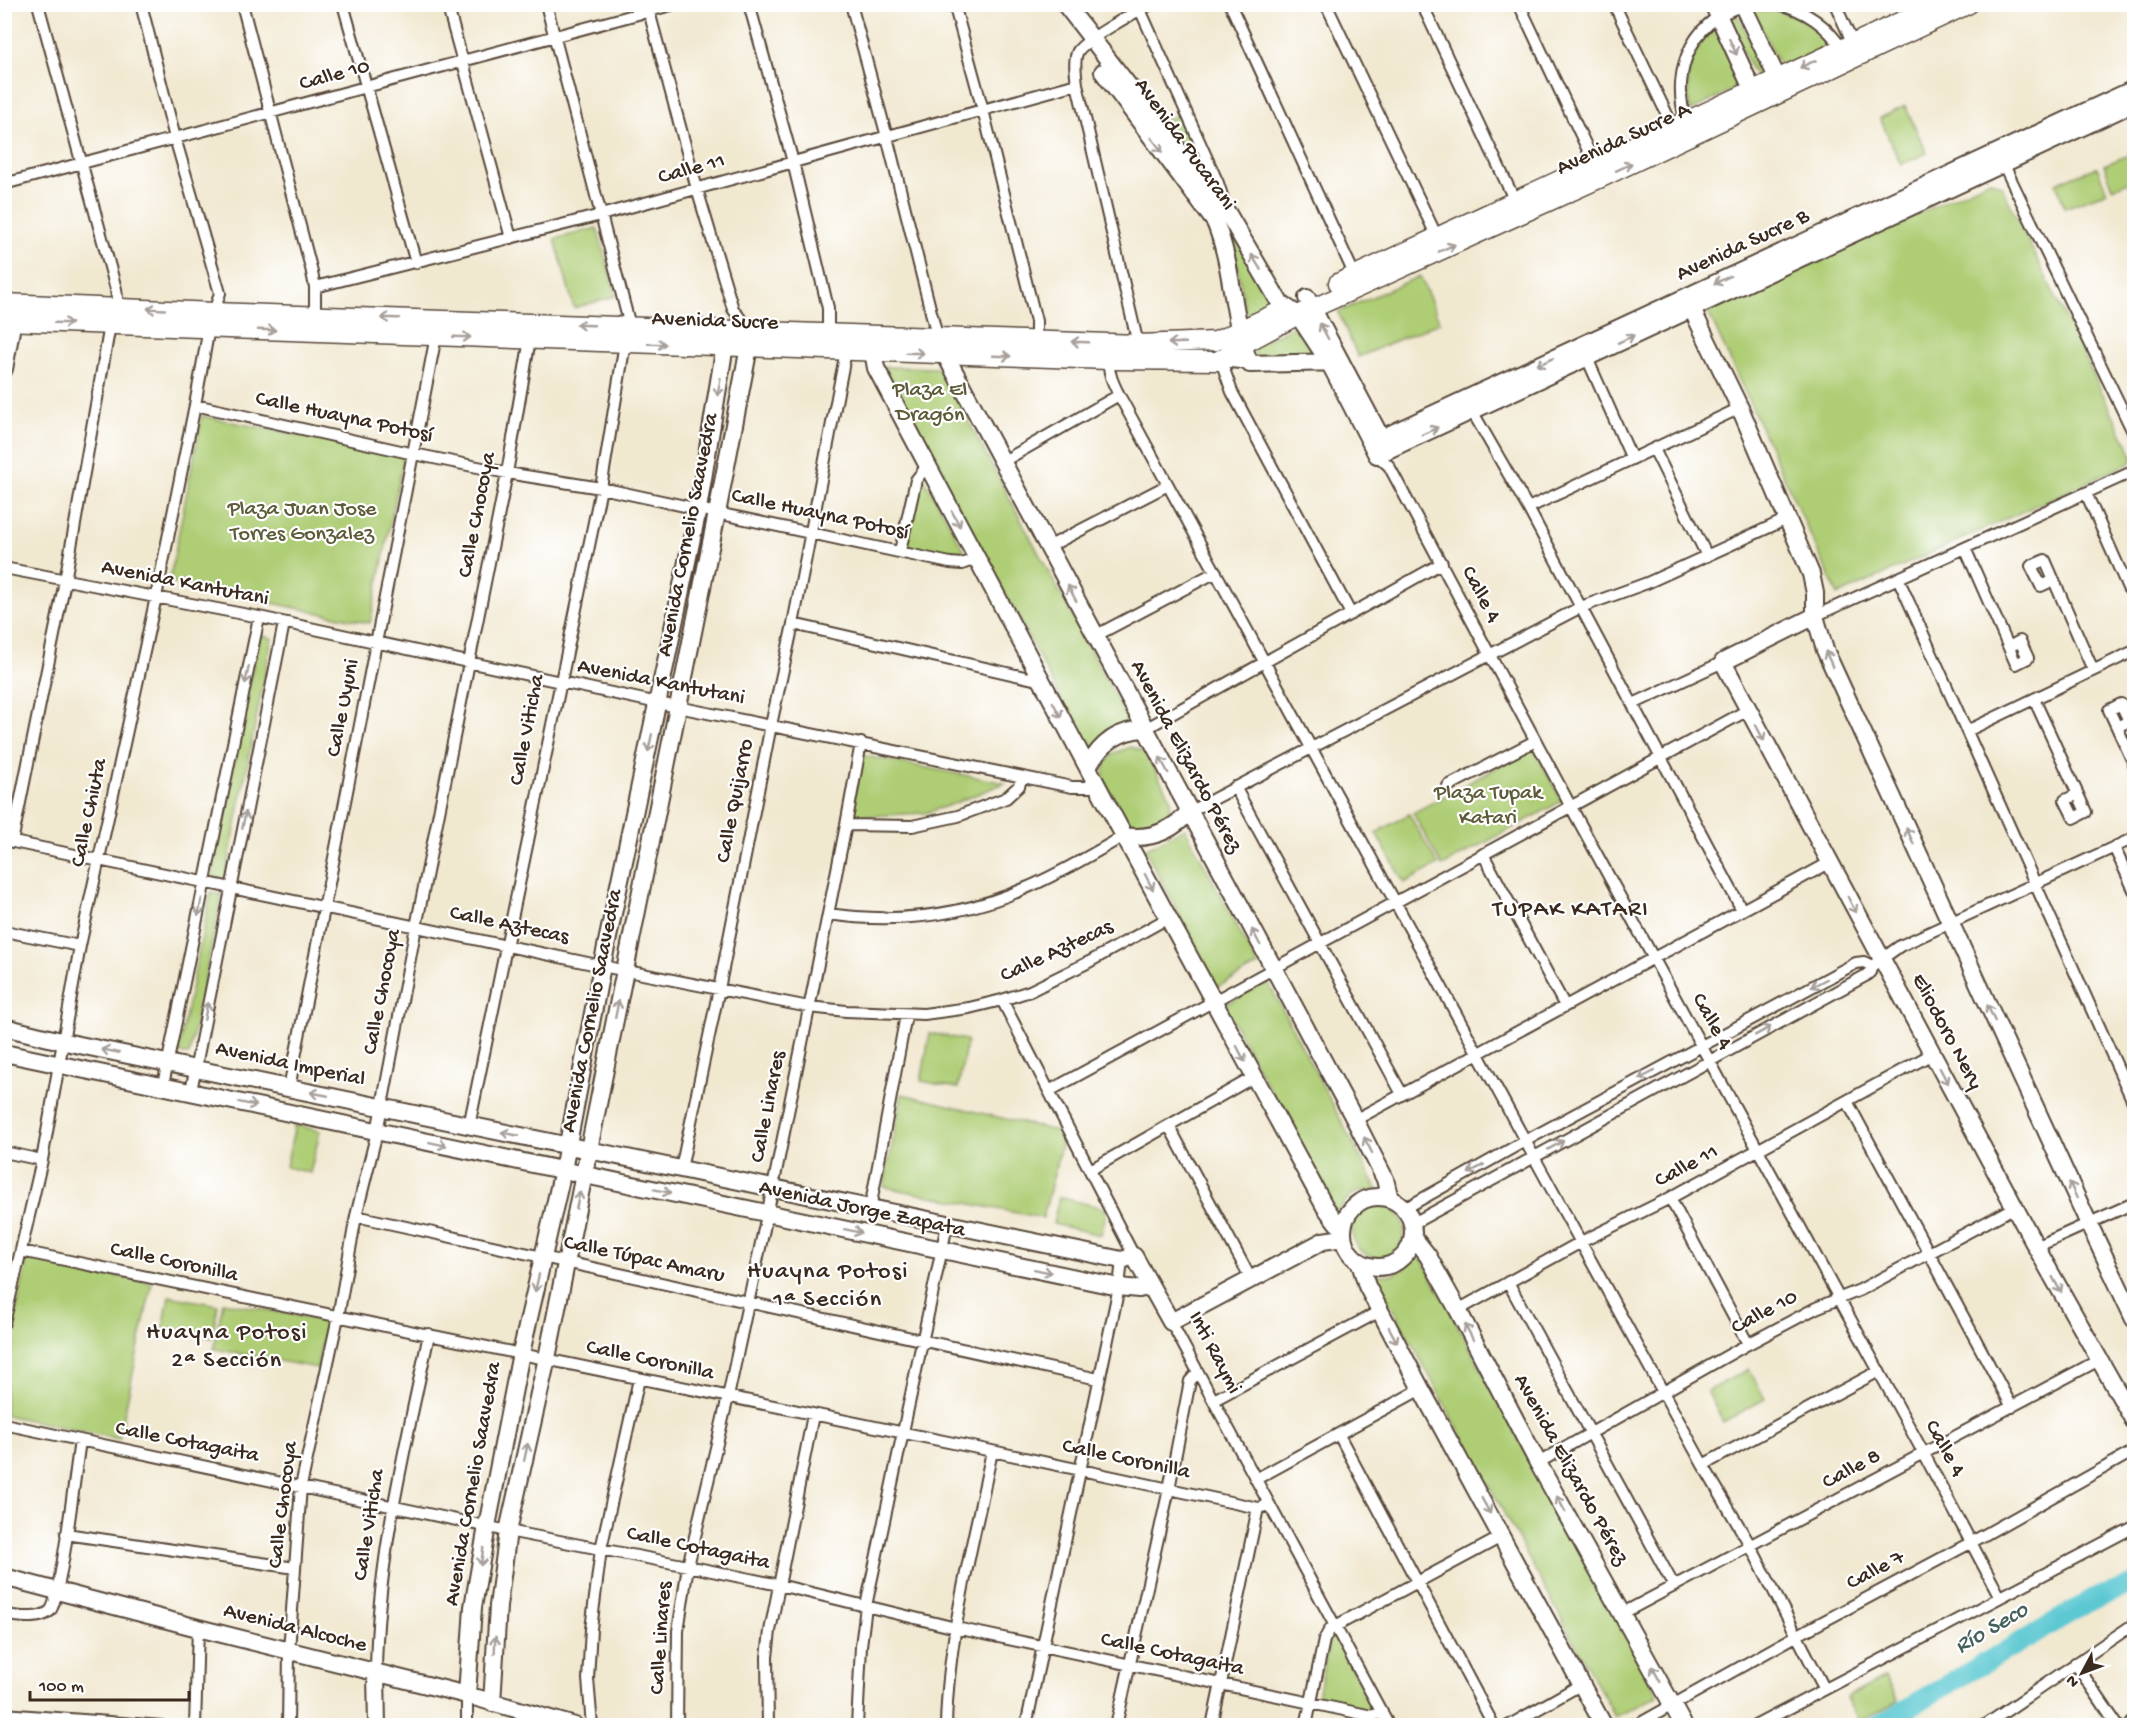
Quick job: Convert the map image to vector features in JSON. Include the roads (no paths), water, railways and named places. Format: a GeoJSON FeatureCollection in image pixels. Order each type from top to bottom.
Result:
{"type":"FeatureCollection","features":[{"type":"Feature","properties":{"kind":"main road","name":"Avenida Sucre A"},"geometry":{"type":"LineString","coordinates":[[1301,308],[1780,85],[1969,4]]}},
{"type":"Feature","properties":{"kind":"main road","name":"Avenida Sucre A"},"geometry":{"type":"LineString","coordinates":[[1780,85],[1847,46],[1934,5]]}},
{"type":"Feature","properties":{"kind":"main road","name":"Avenida Sucre A"},"geometry":{"type":"LineString","coordinates":[[1301,308],[1355,276],[1437,237],[1515,201],[1598,171],[1680,124],[1756,96]]}},
{"type":"Feature","properties":{"kind":"main road"},"geometry":{"type":"LineString","coordinates":[[10,312],[118,307],[212,320]]}},
{"type":"Feature","properties":{"kind":"main road"},"geometry":{"type":"LineString","coordinates":[[1216,341],[1240,338],[1301,308]]}},
{"type":"Feature","properties":{"kind":"main road"},"geometry":{"type":"LineString","coordinates":[[10,312],[110,325],[212,320]]}},
{"type":"Feature","properties":{"kind":"main road","name":"Avenida Sucre"},"geometry":{"type":"LineString","coordinates":[[212,320],[315,316],[628,334],[872,343],[944,354],[1109,360],[1220,361]]}},
{"type":"Feature","properties":{"kind":"main road","name":"Avenida Sucre"},"geometry":{"type":"LineString","coordinates":[[212,320],[436,336],[530,339],[628,334]]}},
{"type":"Feature","properties":{"kind":"main road","name":"Avenida Sucre"},"geometry":{"type":"LineString","coordinates":[[748,338],[828,333],[847,342]]}},
{"type":"Feature","properties":{"kind":"main road","name":"Avenida Sucre"},"geometry":{"type":"LineString","coordinates":[[872,343],[937,336],[1138,344],[1216,341]]}},
{"type":"Feature","properties":{"kind":"main road"},"geometry":{"type":"LineString","coordinates":[[1220,361],[1240,338]]}},
{"type":"Feature","properties":{"kind":"street"},"geometry":{"type":"LineString","coordinates":[[38,4],[83,163],[116,289],[118,307]]}},
{"type":"Feature","properties":{"kind":"street","name":"Calle Chiuta"},"geometry":{"type":"LineString","coordinates":[[4,1323],[42,1160],[80,946],[156,597],[212,320],[220,293],[141,4]]}},
{"type":"Feature","properties":{"kind":"street"},"geometry":{"type":"LineString","coordinates":[[242,4],[315,288],[315,316]]}},
{"type":"Feature","properties":{"kind":"street"},"geometry":{"type":"LineString","coordinates":[[343,4],[365,89],[416,263]]}},
{"type":"Feature","properties":{"kind":"street"},"geometry":{"type":"LineString","coordinates":[[447,4],[511,238]]}},
{"type":"Feature","properties":{"kind":"street"},"geometry":{"type":"LineString","coordinates":[[546,4],[601,215],[628,334]]}},
{"type":"Feature","properties":{"kind":"street","name":"Calle 10"},"geometry":{"type":"LineString","coordinates":[[4,184],[365,89],[554,37],[648,8],[675,4]]}},
{"type":"Feature","properties":{"kind":"street"},"geometry":{"type":"LineString","coordinates":[[749,4],[793,162],[828,308],[828,333]]}},
{"type":"Feature","properties":{"kind":"street"},"geometry":{"type":"LineString","coordinates":[[851,4],[937,336]]}},
{"type":"Feature","properties":{"kind":"street"},"geometry":{"type":"LineString","coordinates":[[954,4],[1036,321],[1036,340]]}},
{"type":"Feature","properties":{"kind":"street","name":"Avenida Pucarani"},"geometry":{"type":"LineString","coordinates":[[1052,4],[1088,43],[1221,218],[1224,249],[1240,338],[1250,364]]}},
{"type":"Feature","properties":{"kind":"street","name":"Avenida Pucarani"},"geometry":{"type":"LineString","coordinates":[[1065,4],[1088,43]]}},
{"type":"Feature","properties":{"kind":"street"},"geometry":{"type":"LineString","coordinates":[[1138,344],[1077,84],[1076,57],[1088,43],[1139,7],[1151,4]]}},
{"type":"Feature","properties":{"kind":"street"},"geometry":{"type":"LineString","coordinates":[[1230,4],[1355,276]]}},
{"type":"Feature","properties":{"kind":"street"},"geometry":{"type":"LineString","coordinates":[[1326,4],[1437,237]]}},
{"type":"Feature","properties":{"kind":"street"},"geometry":{"type":"LineString","coordinates":[[1422,4],[1515,201]]}},
{"type":"Feature","properties":{"kind":"street"},"geometry":{"type":"LineString","coordinates":[[1519,4],[1598,171]]}},
{"type":"Feature","properties":{"kind":"street"},"geometry":{"type":"LineString","coordinates":[[1614,4],[1664,108],[1680,124]]}},
{"type":"Feature","properties":{"kind":"street"},"geometry":{"type":"LineString","coordinates":[[1779,4],[1799,10],[1816,20],[1847,46]]}},
{"type":"Feature","properties":{"kind":"street"},"geometry":{"type":"LineString","coordinates":[[1835,4],[1847,46]]}},
{"type":"Feature","properties":{"kind":"street"},"geometry":{"type":"LineString","coordinates":[[1680,124],[1680,81],[1689,49],[1716,11],[1746,5],[1780,85]]}},
{"type":"Feature","properties":{"kind":"street"},"geometry":{"type":"LineString","coordinates":[[1139,7],[1218,183],[1221,218],[1280,303],[1301,308],[1335,362],[1381,451]]}},
{"type":"Feature","properties":{"kind":"street"},"geometry":{"type":"LineString","coordinates":[[648,8],[697,189],[733,309],[748,338]]}},
{"type":"Feature","properties":{"kind":"street"},"geometry":{"type":"LineString","coordinates":[[1716,11],[1756,96]]}},
{"type":"Feature","properties":{"kind":"street","name":"Calle 11"},"geometry":{"type":"LineString","coordinates":[[315,288],[601,215],[1077,84]]}},
{"type":"Feature","properties":{"kind":"street","name":"Avenida Sucre B"},"geometry":{"type":"LineString","coordinates":[[2001,158],[2134,89]]}},
{"type":"Feature","properties":{"kind":"street"},"geometry":{"type":"LineString","coordinates":[[1664,108],[1681,103]]}},
{"type":"Feature","properties":{"kind":"street","name":"Avenida Sucre B"},"geometry":{"type":"LineString","coordinates":[[1381,451],[1689,303],[2001,158],[2134,103]]}},
{"type":"Feature","properties":{"kind":"street"},"geometry":{"type":"LineString","coordinates":[[2001,158],[2134,434]]}},
{"type":"Feature","properties":{"kind":"street","name":"Avenida Sucre B"},"geometry":{"type":"LineString","coordinates":[[1381,451],[1587,358],[1689,303]]}},
{"type":"Feature","properties":{"kind":"street","name":"Eliodoro Nery"},"geometry":{"type":"LineString","coordinates":[[1689,303],[1740,408],[1811,574],[1815,592],[1815,616],[1825,650],[2134,1319]]}},
{"type":"Feature","properties":{"kind":"street"},"geometry":{"type":"LineString","coordinates":[[727,337],[733,309]]}},
{"type":"Feature","properties":{"kind":"street"},"geometry":{"type":"LineString","coordinates":[[4,369],[10,312]]}},
{"type":"Feature","properties":{"kind":"street"},"geometry":{"type":"LineString","coordinates":[[8,841],[66,581],[110,325]]}},
{"type":"Feature","properties":{"kind":"street","name":"Calle Viticha"},"geometry":{"type":"LineString","coordinates":[[470,1126],[601,488],[628,334]]}},
{"type":"Feature","properties":{"kind":"street","name":"Calle Uyuni"},"geometry":{"type":"LineString","coordinates":[[290,1088],[436,336]]}},
{"type":"Feature","properties":{"kind":"street","name":"Avenida Elizardo Pérez"},"geometry":{"type":"LineString","coordinates":[[937,336],[944,354],[1355,1119],[1385,1179],[1390,1199]]}},
{"type":"Feature","properties":{"kind":"street","name":"Avenida Cornelio Saavedra"},"geometry":{"type":"LineString","coordinates":[[466,1695],[473,1607],[487,1526],[521,1353],[563,1170],[602,966],[698,508],[727,337]]}},
{"type":"Feature","properties":{"kind":"street","name":"Avenida Cornelio Saavedra"},"geometry":{"type":"LineString","coordinates":[[492,1703],[498,1606],[508,1531],[547,1358],[678,707],[717,513],[748,338]]}},
{"type":"Feature","properties":{"kind":"street","name":"Calle Chocoya"},"geometry":{"type":"LineString","coordinates":[[288,1725],[289,1651],[301,1486],[382,1107],[507,473],[530,339]]}},
{"type":"Feature","properties":{"kind":"street"},"geometry":{"type":"LineString","coordinates":[[1216,341],[1220,361],[1232,392],[1351,614]]}},
{"type":"Feature","properties":{"kind":"street","name":"Calle Quijarro"},"geometry":{"type":"LineString","coordinates":[[681,1169],[793,624],[847,342]]}},
{"type":"Feature","properties":{"kind":"street"},"geometry":{"type":"LineString","coordinates":[[872,343],[876,368],[1098,787],[1325,1207],[1343,1232],[1351,1255],[1360,1263],[1373,1267],[1393,1264],[1404,1256],[1410,1223],[1525,1141],[1856,963],[1876,962]]}},
{"type":"Feature","properties":{"kind":"street"},"geometry":{"type":"LineString","coordinates":[[1587,358],[1632,459]]}},
{"type":"Feature","properties":{"kind":"street"},"geometry":{"type":"LineString","coordinates":[[1109,360],[1112,379],[1119,395],[1525,1141],[1703,1465],[1750,1545],[1824,1688]]}},
{"type":"Feature","properties":{"kind":"street"},"geometry":{"type":"LineString","coordinates":[[1220,361],[1250,364],[1335,362]]}},
{"type":"Feature","properties":{"kind":"street"},"geometry":{"type":"LineString","coordinates":[[1002,462],[1119,395]]}},
{"type":"Feature","properties":{"kind":"street","name":"Calle Huayna Potosí"},"geometry":{"type":"LineString","coordinates":[[195,405],[414,454],[507,473],[601,488],[950,563],[962,564],[977,558]]}},
{"type":"Feature","properties":{"kind":"street"},"geometry":{"type":"LineString","coordinates":[[1528,508],[1740,408]]}},
{"type":"Feature","properties":{"kind":"street"},"geometry":{"type":"LineString","coordinates":[[1472,411],[1528,508],[1742,910]]}},
{"type":"Feature","properties":{"kind":"street"},"geometry":{"type":"LineString","coordinates":[[1654,449],[1707,556]]}},
{"type":"Feature","properties":{"kind":"street","name":"Calle 4"},"geometry":{"type":"LineString","coordinates":[[1381,451],[1535,741],[1840,1298],[2000,1597]]}},
{"type":"Feature","properties":{"kind":"street"},"geometry":{"type":"LineString","coordinates":[[900,551],[916,480],[929,467]]}},
{"type":"Feature","properties":{"kind":"street"},"geometry":{"type":"LineString","coordinates":[[1633,704],[1815,616],[2134,471]]}},
{"type":"Feature","properties":{"kind":"street"},"geometry":{"type":"LineString","coordinates":[[1048,548],[1168,484]]}},
{"type":"Feature","properties":{"kind":"street"},"geometry":{"type":"LineString","coordinates":[[2085,493],[2128,588],[2134,595]]}},
{"type":"Feature","properties":{"kind":"street"},"geometry":{"type":"LineString","coordinates":[[828,914],[896,918],[927,916],[982,905],[1029,887],[1124,836],[1146,837],[1160,833],[1179,822],[1189,812],[1235,787],[1581,607],[1647,584],[1787,519]]}},
{"type":"Feature","properties":{"kind":"street"},"geometry":{"type":"LineString","coordinates":[[1965,548],[2009,647]]}},
{"type":"Feature","properties":{"kind":"street"},"geometry":{"type":"LineString","coordinates":[[1088,767],[1096,752],[1121,733],[1145,729],[1442,563]]}},
{"type":"Feature","properties":{"kind":"street","name":"Avenida Kantutani"},"geometry":{"type":"LineString","coordinates":[[4,568],[259,617],[658,703],[771,724],[1071,787],[1098,787]]}},
{"type":"Feature","properties":{"kind":"street"},"geometry":{"type":"LineString","coordinates":[[1095,636],[1216,572]]}},
{"type":"Feature","properties":{"kind":"street"},"geometry":{"type":"LineString","coordinates":[[1898,578],[2134,1104]]}},
{"type":"Feature","properties":{"kind":"street"},"geometry":{"type":"LineString","coordinates":[[2054,580],[2093,670]]}},
{"type":"Feature","properties":{"kind":"street"},"geometry":{"type":"LineString","coordinates":[[163,1085],[259,617]]}},
{"type":"Feature","properties":{"kind":"street"},"geometry":{"type":"LineString","coordinates":[[191,1091],[284,623]]}},
{"type":"Feature","properties":{"kind":"street"},"geometry":{"type":"LineString","coordinates":[[793,624],[1042,681]]}},
{"type":"Feature","properties":{"kind":"street"},"geometry":{"type":"LineString","coordinates":[[1966,731],[2134,651]]}},
{"type":"Feature","properties":{"kind":"street","name":"Eliodoro Nery"},"geometry":{"type":"LineString","coordinates":[[1722,662],[1829,863],[1876,962],[1932,1054],[2036,1247],[2134,1421]]}},
{"type":"Feature","properties":{"kind":"street"},"geometry":{"type":"LineString","coordinates":[[2034,699],[2078,794]]}},
{"type":"Feature","properties":{"kind":"street"},"geometry":{"type":"LineString","coordinates":[[1049,1091],[1748,710]]}},
{"type":"Feature","properties":{"kind":"street"},"geometry":{"type":"LineString","coordinates":[[2117,727],[2134,764]]}},
{"type":"Feature","properties":{"kind":"street"},"geometry":{"type":"LineString","coordinates":[[1448,786],[1535,741]]}},
{"type":"Feature","properties":{"kind":"street","name":"Calle Linares"},"geometry":{"type":"LineString","coordinates":[[677,1725],[678,1631],[688,1566],[728,1398],[773,1187],[861,743]]}},
{"type":"Feature","properties":{"kind":"street"},"geometry":{"type":"LineString","coordinates":[[846,825],[912,826],[958,816],[1006,798],[1019,786],[1022,777]]}},
{"type":"Feature","properties":{"kind":"street"},"geometry":{"type":"LineString","coordinates":[[1235,787],[1402,1094]]}},
{"type":"Feature","properties":{"kind":"street"},"geometry":{"type":"LineString","coordinates":[[1410,1223],[1865,976],[1876,962],[1900,946],[2134,838]]}},
{"type":"Feature","properties":{"kind":"street","name":"Calle Aztecas"},"geometry":{"type":"LineString","coordinates":[[8,841],[204,884],[231,887],[602,966],[809,1007],[906,1015],[960,1010],[1030,991],[1089,963],[1168,918]]}},
{"type":"Feature","properties":{"kind":"street"},"geometry":{"type":"LineString","coordinates":[[2114,847],[2134,890]]}},
{"type":"Feature","properties":{"kind":"street"},"geometry":{"type":"LineString","coordinates":[[1483,854],[1565,1006]]}},
{"type":"Feature","properties":{"kind":"street"},"geometry":{"type":"LineString","coordinates":[[1355,1119],[1829,863]]}},
{"type":"Feature","properties":{"kind":"street"},"geometry":{"type":"LineString","coordinates":[[4,931],[80,946]]}},
{"type":"Feature","properties":{"kind":"street","name":"Inti Raymi"},"geometry":{"type":"LineString","coordinates":[[1002,1000],[1089,1170],[1128,1258],[1151,1286],[1389,1725]]}},
{"type":"Feature","properties":{"kind":"street"},"geometry":{"type":"LineString","coordinates":[[870,1209],[906,1015]]}},
{"type":"Feature","properties":{"kind":"street","name":"Avenida Imperial"},"geometry":{"type":"LineString","coordinates":[[4,1028],[568,1145]]}},
{"type":"Feature","properties":{"kind":"street","name":"Avenida Imperial"},"geometry":{"type":"LineString","coordinates":[[4,1053],[563,1170]]}},
{"type":"Feature","properties":{"kind":"street","name":"Calle 11"},"geometry":{"type":"LineString","coordinates":[[1458,1310],[1581,1242],[1670,1198],[1932,1054]]}},
{"type":"Feature","properties":{"kind":"street"},"geometry":{"type":"LineString","coordinates":[[1089,1170],[1254,1077]]}},
{"type":"Feature","properties":{"kind":"street"},"geometry":{"type":"LineString","coordinates":[[1847,1101],[2012,1407]]}},
{"type":"Feature","properties":{"kind":"street"},"geometry":{"type":"LineString","coordinates":[[1169,1126],[1251,1278]]}},
{"type":"Feature","properties":{"kind":"street","name":"Avenida Jorge Zapata"},"geometry":{"type":"LineString","coordinates":[[568,1145],[947,1225],[1128,1258]]}},
{"type":"Feature","properties":{"kind":"street"},"geometry":{"type":"LineString","coordinates":[[4,1152],[42,1160]]}},
{"type":"Feature","properties":{"kind":"street","name":"Avenida Jorge Zapata"},"geometry":{"type":"LineString","coordinates":[[563,1170],[1119,1287],[1139,1289],[1151,1286]]}},
{"type":"Feature","properties":{"kind":"street"},"geometry":{"type":"LineString","coordinates":[[1343,1232],[1348,1214],[1357,1204],[1369,1198],[1390,1199],[1410,1223]]}},
{"type":"Feature","properties":{"kind":"street"},"geometry":{"type":"LineString","coordinates":[[1670,1198],[1748,1344]]}},
{"type":"Feature","properties":{"kind":"street"},"geometry":{"type":"LineString","coordinates":[[2036,1247],[2134,1203]]}},
{"type":"Feature","properties":{"kind":"street","name":"Calle 10"},"geometry":{"type":"LineString","coordinates":[[1538,1463],[1748,1344],[1816,1308],[1860,1290],[2015,1207]]}},
{"type":"Feature","properties":{"kind":"street","name":"Calle Túpac Amaru"},"geometry":{"type":"LineString","coordinates":[[357,1216],[1098,1379]]}},
{"type":"Feature","properties":{"kind":"street","name":"Avenida Elizardo Pérez"},"geometry":{"type":"LineString","coordinates":[[1410,1223],[1538,1463],[1684,1725]]}},
{"type":"Feature","properties":{"kind":"street"},"geometry":{"type":"LineString","coordinates":[[857,1725],[861,1646],[866,1606],[947,1225]]}},
{"type":"Feature","properties":{"kind":"street"},"geometry":{"type":"LineString","coordinates":[[1171,1322],[1251,1278],[1343,1232]]}},
{"type":"Feature","properties":{"kind":"street","name":"Calle Coronilla"},"geometry":{"type":"LineString","coordinates":[[21,1251],[547,1358],[728,1398],[992,1450],[1258,1508],[1270,1505]]}},
{"type":"Feature","properties":{"kind":"street"},"geometry":{"type":"LineString","coordinates":[[1026,1725],[1098,1379],[1128,1258]]}},
{"type":"Feature","properties":{"kind":"street"},"geometry":{"type":"LineString","coordinates":[[1360,1263],[1367,1286],[1380,1311],[1604,1725]]}},
{"type":"Feature","properties":{"kind":"street"},"geometry":{"type":"LineString","coordinates":[[1508,1282],[1674,1586]]}},
{"type":"Feature","properties":{"kind":"street"},"geometry":{"type":"LineString","coordinates":[[1214,1400],[1380,1311]]}},
{"type":"Feature","properties":{"kind":"street","name":"Calle Viticha"},"geometry":{"type":"LineString","coordinates":[[377,1725],[376,1673],[381,1591],[394,1505],[429,1334]]}},
{"type":"Feature","properties":{"kind":"street","name":"Calle 8"},"geometry":{"type":"LineString","coordinates":[[1623,1613],[2099,1360]]}},
{"type":"Feature","properties":{"kind":"street"},"geometry":{"type":"LineString","coordinates":[[1116,1725],[1190,1381],[1198,1371]]}},
{"type":"Feature","properties":{"kind":"street"},"geometry":{"type":"LineString","coordinates":[[1703,1465],[1879,1371]]}},
{"type":"Feature","properties":{"kind":"street"},"geometry":{"type":"LineString","coordinates":[[592,1725],[588,1669],[601,1549],[639,1379]]}},
{"type":"Feature","properties":{"kind":"street"},"geometry":{"type":"LineString","coordinates":[[1256,1479],[1422,1389]]}},
{"type":"Feature","properties":{"kind":"street"},"geometry":{"type":"LineString","coordinates":[[768,1725],[767,1657],[813,1414]]}},
{"type":"Feature","properties":{"kind":"street","name":"Calle Cotagaita"},"geometry":{"type":"LineString","coordinates":[[4,1424],[508,1531],[779,1585],[956,1628],[1310,1704],[1372,1716],[1382,1712]]}},
{"type":"Feature","properties":{"kind":"street"},"geometry":{"type":"LineString","coordinates":[[1339,1435],[1494,1725]]}},
{"type":"Feature","properties":{"kind":"street"},"geometry":{"type":"LineString","coordinates":[[4,1615],[27,1617],[44,1615],[52,1607],[57,1590],[80,1441]]}},
{"type":"Feature","properties":{"kind":"street"},"geometry":{"type":"LineString","coordinates":[[946,1725],[947,1695],[956,1628],[992,1450]]}},
{"type":"Feature","properties":{"kind":"street","name":"Calle 7"},"geometry":{"type":"LineString","coordinates":[[1635,1725],[2134,1451]]}},
{"type":"Feature","properties":{"kind":"street"},"geometry":{"type":"LineString","coordinates":[[1212,1725],[1258,1508]]}},
{"type":"Feature","properties":{"kind":"street"},"geometry":{"type":"LineString","coordinates":[[1755,1725],[2134,1527]]}},
{"type":"Feature","properties":{"kind":"street"},"geometry":{"type":"LineString","coordinates":[[66,1534],[295,1568]]}},
{"type":"Feature","properties":{"kind":"street"},"geometry":{"type":"LineString","coordinates":[[1306,1725],[1326,1633],[1417,1581],[1503,1536]]}},
{"type":"Feature","properties":{"kind":"street","name":"Avenida Alcoche"},"geometry":{"type":"LineString","coordinates":[[4,1576],[575,1725]]}},
{"type":"Feature","properties":{"kind":"street"},"geometry":{"type":"LineString","coordinates":[[1984,1725],[2134,1624]]}},
{"type":"Feature","properties":{"kind":"street"},"geometry":{"type":"LineString","coordinates":[[195,1725],[198,1628]]}},
{"type":"Feature","properties":{"kind":"street"},"geometry":{"type":"LineString","coordinates":[[2074,1663],[2118,1725]]}},
{"type":"Feature","properties":{"kind":"street"},"geometry":{"type":"LineString","coordinates":[[1508,1725],[1582,1684]]}},
{"type":"Feature","properties":{"kind":"street"},"geometry":{"type":"LineString","coordinates":[[466,1695],[467,1725]]}},
{"type":"Feature","properties":{"kind":"street"},"geometry":{"type":"LineString","coordinates":[[4,1714],[162,1725]]}},
{"type":"Feature","properties":{"kind":"waterway","name":"Río Seco"},"geometry":{"type":"LineString","coordinates":[[1877,1726],[2092,1600],[2134,1583]]}},
{"type":"Feature","properties":{"kind":"district","name":"TUPAK KATARI"},"geometry":{"type":"Point","coordinates":[1571,910]}},
{"type":"Feature","properties":{"kind":"district","name":"Huayna Potosi 1ª Sección"},"geometry":{"type":"Point","coordinates":[828,1286]}},
{"type":"Feature","properties":{"kind":"district","name":"Huayna Potosi 2ª Sección"},"geometry":{"type":"Point","coordinates":[227,1347]}},
{"type":"Feature","properties":{"kind":"park label","name":"Plaza El Dragón"},"geometry":{"type":"Point","coordinates":[930,404]}},
{"type":"Feature","properties":{"kind":"park label","name":"Plaza Juan Jose Torres Gonzalez"},"geometry":{"type":"Point","coordinates":[302,522]}},
{"type":"Feature","properties":{"kind":"park label","name":"Plaza Tupak Katari"},"geometry":{"type":"Point","coordinates":[1488,806]}}]}
